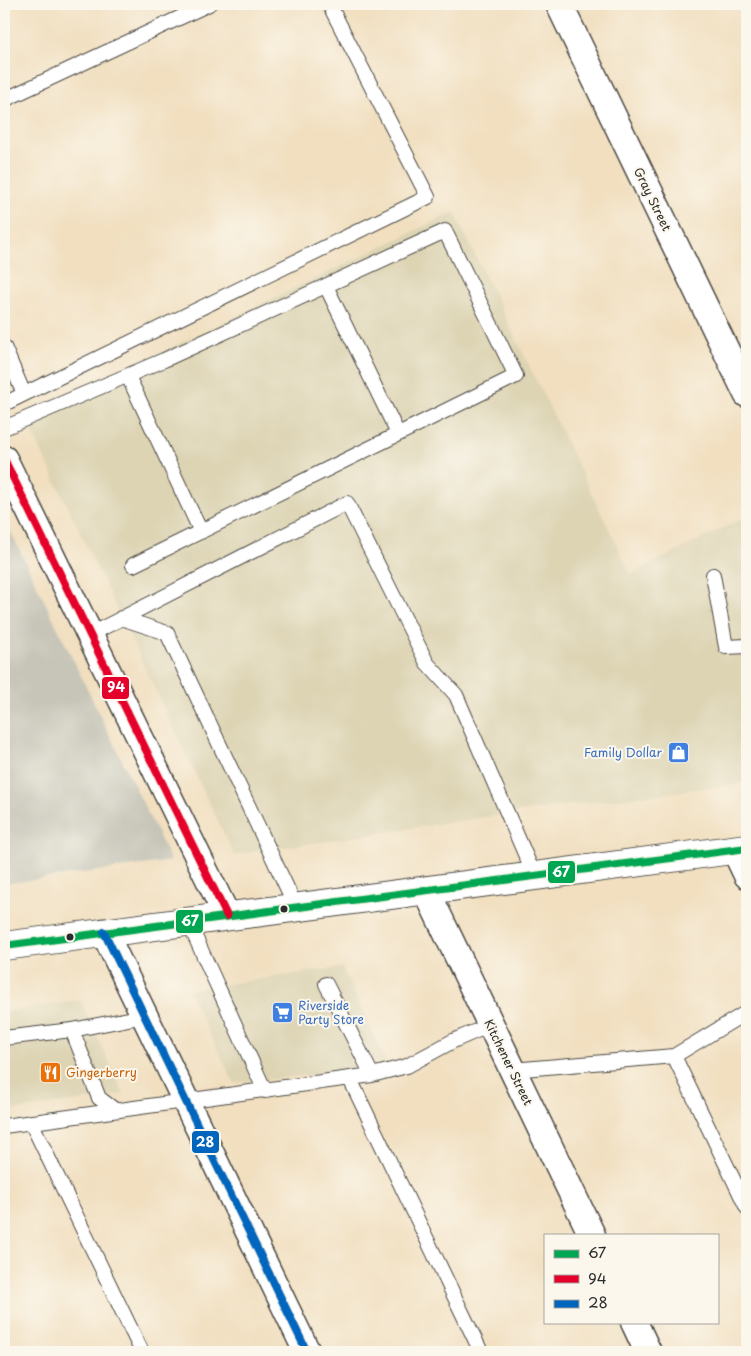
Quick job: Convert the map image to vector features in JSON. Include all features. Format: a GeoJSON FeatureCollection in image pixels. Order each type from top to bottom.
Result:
{"type":"FeatureCollection","features":[{"type":"Feature","properties":{"kind":"main road"},"geometry":{"type":"LineString","coordinates":[[4,946],[741,849]]}},
{"type":"Feature","properties":{"kind":"street","name":"Gray Street"},"geometry":{"type":"LineString","coordinates":[[559,4],[747,394]]}},
{"type":"Feature","properties":{"kind":"street"},"geometry":{"type":"LineString","coordinates":[[4,459],[226,916]]}},
{"type":"Feature","properties":{"kind":"street"},"geometry":{"type":"LineString","coordinates":[[741,849],[747,874]]}},
{"type":"Feature","properties":{"kind":"street","name":"Kitchener Street"},"geometry":{"type":"LineString","coordinates":[[426,890],[592,1234]]}},
{"type":"Feature","properties":{"kind":"street"},"geometry":{"type":"LineString","coordinates":[[104,932],[307,1352]]}},
{"type":"Feature","properties":{"kind":"street"},"geometry":{"type":"LineString","coordinates":[[635,1324],[648,1352]]}},
{"type":"Feature","properties":{"kind":"lane"},"geometry":{"type":"LineString","coordinates":[[4,100],[209,4]]}},
{"type":"Feature","properties":{"kind":"lane"},"geometry":{"type":"LineString","coordinates":[[4,404],[428,197],[329,4]]}},
{"type":"Feature","properties":{"kind":"lane"},"geometry":{"type":"LineString","coordinates":[[4,428],[128,376],[445,231],[516,376],[133,565]]}},
{"type":"Feature","properties":{"kind":"lane"},"geometry":{"type":"LineString","coordinates":[[326,286],[398,434]]}},
{"type":"Feature","properties":{"kind":"lane"},"geometry":{"type":"LineString","coordinates":[[4,347],[24,394]]}},
{"type":"Feature","properties":{"kind":"lane"},"geometry":{"type":"LineString","coordinates":[[128,376],[201,532]]}},
{"type":"Feature","properties":{"kind":"lane"},"geometry":{"type":"LineString","coordinates":[[89,635],[347,503],[427,663],[456,695],[535,877]]}},
{"type":"Feature","properties":{"kind":"lane"},"geometry":{"type":"LineString","coordinates":[[713,575],[726,647],[747,646]]}},
{"type":"Feature","properties":{"kind":"lane"},"geometry":{"type":"LineString","coordinates":[[121,618],[167,633],[296,907]]}},
{"type":"Feature","properties":{"kind":"lane"},"geometry":{"type":"LineString","coordinates":[[188,921],[266,1091]]}},
{"type":"Feature","properties":{"kind":"lane"},"geometry":{"type":"LineString","coordinates":[[326,984],[372,1075]]}},
{"type":"Feature","properties":{"kind":"lane"},"geometry":{"type":"LineString","coordinates":[[512,1070],[674,1056],[747,1012]]}},
{"type":"Feature","properties":{"kind":"lane"},"geometry":{"type":"LineString","coordinates":[[4,1038],[72,1030],[144,1016]]}},
{"type":"Feature","properties":{"kind":"lane"},"geometry":{"type":"LineString","coordinates":[[4,1126],[372,1075],[407,1066],[453,1041],[490,1024]]}},
{"type":"Feature","properties":{"kind":"lane"},"geometry":{"type":"LineString","coordinates":[[72,1030],[98,1098],[115,1110]]}},
{"type":"Feature","properties":{"kind":"lane"},"geometry":{"type":"LineString","coordinates":[[674,1056],[747,1208]]}},
{"type":"Feature","properties":{"kind":"lane"},"geometry":{"type":"LineString","coordinates":[[350,1079],[481,1352]]}},
{"type":"Feature","properties":{"kind":"lane"},"geometry":{"type":"LineString","coordinates":[[31,1122],[142,1352]]}},
{"type":"Feature","properties":{"kind":"shaded area"},"geometry":{"type":"Polygon","coordinates":[[[454,212],[631,574],[747,516],[747,783],[546,808],[234,855],[25,417],[454,212]]]}},
{"type":"Feature","properties":{"kind":"shaded area"},"geometry":{"type":"Polygon","coordinates":[[[4,518],[171,861],[4,884],[4,518]]]}},
{"type":"Feature","properties":{"kind":"shaded area"},"geometry":{"type":"Polygon","coordinates":[[[342,967],[386,1062],[352,1071],[234,1083],[188,990],[342,967]]]}},
{"type":"Feature","properties":{"kind":"shaded area"},"geometry":{"type":"Polygon","coordinates":[[[80,1000],[124,1094],[4,1112],[4,1012],[80,1000]]]}},
{"type":"Feature","properties":{"kind":"transit line","name":"94"},"geometry":{"type":"LineString","coordinates":[[4,459],[227,916]]}},
{"type":"Feature","properties":{"kind":"transit line","name":"67"},"geometry":{"type":"LineString","coordinates":[[4,946],[747,848]]}},
{"type":"Feature","properties":{"kind":"transit line","name":"28"},"geometry":{"type":"LineString","coordinates":[[104,932],[307,1352]]}},
{"type":"Feature","properties":{"kind":"place","name":"Family Dollar"},"geometry":{"type":"Point","coordinates":[678,752]}},
{"type":"Feature","properties":{"kind":"place","name":"Riverside Party Store"},"geometry":{"type":"Point","coordinates":[282,1012]}},
{"type":"Feature","properties":{"kind":"place","name":"Gingerberry"},"geometry":{"type":"Point","coordinates":[50,1072]}}]}
